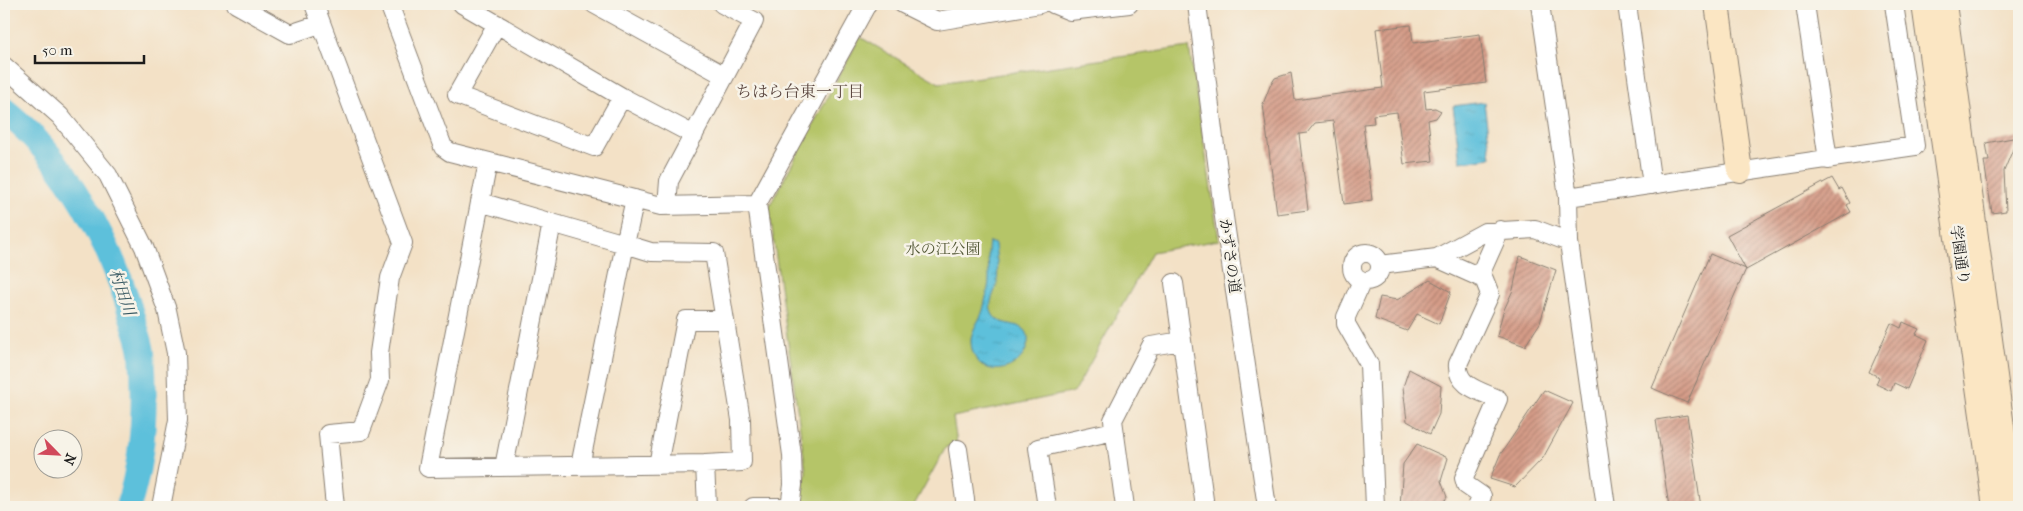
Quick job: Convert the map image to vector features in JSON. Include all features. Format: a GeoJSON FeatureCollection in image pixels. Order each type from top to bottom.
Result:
{"type":"FeatureCollection","features":[{"type":"Feature","properties":{"kind":"street"},"geometry":{"type":"LineString","coordinates":[[236,4],[290,34],[320,24]]}},
{"type":"Feature","properties":{"kind":"street"},"geometry":{"type":"LineString","coordinates":[[314,4],[403,243],[390,278],[379,353],[380,380],[361,431],[328,434],[335,507]]}},
{"type":"Feature","properties":{"kind":"street"},"geometry":{"type":"LineString","coordinates":[[389,4],[443,146],[450,152],[667,206],[757,204]]}},
{"type":"Feature","properties":{"kind":"street"},"geometry":{"type":"LineString","coordinates":[[462,4],[622,97],[694,135]]}},
{"type":"Feature","properties":{"kind":"street"},"geometry":{"type":"LineString","coordinates":[[594,4],[725,76]]}},
{"type":"Feature","properties":{"kind":"street"},"geometry":{"type":"LineString","coordinates":[[667,206],[669,181],[754,21],[722,4]]}},
{"type":"Feature","properties":{"kind":"street"},"geometry":{"type":"LineString","coordinates":[[753,507],[790,507],[792,455],[757,204],[867,4]]}},
{"type":"Feature","properties":{"kind":"street"},"geometry":{"type":"LineString","coordinates":[[903,4],[937,20],[1040,4]]}},
{"type":"Feature","properties":{"kind":"street"},"geometry":{"type":"LineString","coordinates":[[1053,4],[1070,11],[1130,4]]}},
{"type":"Feature","properties":{"kind":"street","name":"かずさの道"},"geometry":{"type":"LineString","coordinates":[[1197,4],[1224,217],[1267,507]]}},
{"type":"Feature","properties":{"kind":"street"},"geometry":{"type":"LineString","coordinates":[[1540,4],[1568,197],[1569,242],[1606,507]]}},
{"type":"Feature","properties":{"kind":"street"},"geometry":{"type":"LineString","coordinates":[[1627,4],[1652,185]]}},
{"type":"Feature","properties":{"kind":"street"},"geometry":{"type":"LineString","coordinates":[[1717,4],[1740,171]]}},
{"type":"Feature","properties":{"kind":"street"},"geometry":{"type":"LineString","coordinates":[[1805,4],[1828,160]]}},
{"type":"Feature","properties":{"kind":"street"},"geometry":{"type":"LineString","coordinates":[[1568,197],[1915,146],[1894,4]]}},
{"type":"Feature","properties":{"kind":"street","name":"学園通り"},"geometry":{"type":"LineString","coordinates":[[1924,4],[2001,502]]}},
{"type":"Feature","properties":{"kind":"street","name":"学園通り"},"geometry":{"type":"LineString","coordinates":[[1944,4],[2001,502]]}},
{"type":"Feature","properties":{"kind":"street"},"geometry":{"type":"LineString","coordinates":[[497,24],[457,95],[594,146],[622,97]]}},
{"type":"Feature","properties":{"kind":"street"},"geometry":{"type":"LineString","coordinates":[[4,66],[60,116],[108,175],[144,246],[167,310],[176,353],[178,420],[161,507]]}},
{"type":"Feature","properties":{"kind":"street"},"geometry":{"type":"LineString","coordinates":[[480,202],[651,252],[714,253],[741,420],[742,462],[428,468],[480,202],[488,162]]}},
{"type":"Feature","properties":{"kind":"street"},"geometry":{"type":"LineString","coordinates":[[580,466],[635,199]]}},
{"type":"Feature","properties":{"kind":"street"},"geometry":{"type":"LineString","coordinates":[[504,467],[552,223]]}},
{"type":"Feature","properties":{"kind":"street"},"geometry":{"type":"LineString","coordinates":[[1380,265],[1437,258],[1485,232],[1500,230],[1534,229],[1569,242]]}},
{"type":"Feature","properties":{"kind":"street"},"geometry":{"type":"LineString","coordinates":[[1479,277],[1500,230]]}},
{"type":"Feature","properties":{"kind":"street"},"geometry":{"type":"LineString","coordinates":[[1369,253],[1378,260],[1380,265],[1377,276],[1368,281],[1362,281],[1353,274],[1351,269],[1354,259],[1358,255],[1369,253]]}},
{"type":"Feature","properties":{"kind":"street"},"geometry":{"type":"LineString","coordinates":[[1437,258],[1484,279],[1490,294],[1458,364],[1458,371],[1464,383],[1498,399],[1464,478],[1466,485],[1482,496],[1477,507]]}},
{"type":"Feature","properties":{"kind":"street"},"geometry":{"type":"LineString","coordinates":[[1362,281],[1346,317],[1346,324],[1369,364],[1375,507]]}},
{"type":"Feature","properties":{"kind":"street"},"geometry":{"type":"LineString","coordinates":[[1174,283],[1206,507]]}},
{"type":"Feature","properties":{"kind":"street"},"geometry":{"type":"LineString","coordinates":[[658,465],[686,320],[725,320]]}},
{"type":"Feature","properties":{"kind":"street"},"geometry":{"type":"LineString","coordinates":[[1125,507],[1113,420],[1151,346],[1182,341]]}},
{"type":"Feature","properties":{"kind":"street"},"geometry":{"type":"LineString","coordinates":[[1046,507],[1038,448],[1114,431]]}},
{"type":"Feature","properties":{"kind":"street"},"geometry":{"type":"LineString","coordinates":[[958,449],[966,507]]}},
{"type":"Feature","properties":{"kind":"street"},"geometry":{"type":"LineString","coordinates":[[705,464],[707,507]]}},
{"type":"Feature","properties":{"kind":"green space","name":"水の江公園"},"geometry":{"type":"Polygon","coordinates":[[[860,37],[939,83],[1189,47],[1219,240],[1152,252],[1074,392],[953,417],[957,444],[946,447],[913,507],[800,507],[806,472],[769,207],[860,37]]]}},
{"type":"Feature","properties":{"kind":"water"},"geometry":{"type":"Polygon","coordinates":[[[1484,102],[1491,158],[1460,162],[1453,106],[1484,102]]]}},
{"type":"Feature","properties":{"kind":"water"},"geometry":{"type":"Polygon","coordinates":[[[989,242],[995,244],[998,273],[991,302],[991,311],[997,319],[1020,327],[1028,335],[1028,342],[1024,353],[1017,362],[1008,367],[998,369],[980,364],[974,355],[971,342],[972,334],[983,310],[988,288],[989,242]]]}},
{"type":"Feature","properties":{"kind":"building"},"geometry":{"type":"Polygon","coordinates":[[[1411,25],[1413,43],[1480,34],[1486,83],[1424,91],[1426,109],[1435,108],[1441,111],[1436,118],[1428,120],[1433,161],[1404,164],[1397,112],[1373,115],[1374,123],[1363,124],[1372,200],[1344,204],[1333,121],[1315,123],[1307,133],[1299,134],[1308,210],[1277,214],[1263,104],[1275,78],[1291,73],[1295,100],[1383,88],[1376,29],[1411,25]]]}},
{"type":"Feature","properties":{"kind":"building"},"geometry":{"type":"Polygon","coordinates":[[[2018,137],[2004,171],[2006,211],[1992,213],[1984,161],[1989,161],[1986,143],[2018,137]]]}},
{"type":"Feature","properties":{"kind":"building"},"geometry":{"type":"Polygon","coordinates":[[[1832,178],[1839,190],[1842,188],[1850,203],[1847,205],[1851,212],[1746,270],[1727,235],[1832,178]]]}},
{"type":"Feature","properties":{"kind":"building"},"geometry":{"type":"Polygon","coordinates":[[[1710,254],[1746,269],[1687,403],[1652,388],[1710,254]]]}},
{"type":"Feature","properties":{"kind":"building"},"geometry":{"type":"Polygon","coordinates":[[[1520,256],[1556,270],[1540,323],[1525,346],[1497,336],[1503,312],[1513,290],[1520,256]]]}},
{"type":"Feature","properties":{"kind":"building"},"geometry":{"type":"Polygon","coordinates":[[[1430,280],[1451,292],[1439,324],[1417,314],[1407,331],[1375,319],[1380,297],[1397,300],[1430,280]]]}},
{"type":"Feature","properties":{"kind":"building"},"geometry":{"type":"Polygon","coordinates":[[[1903,322],[1919,329],[1916,334],[1928,340],[1907,389],[1894,383],[1891,391],[1876,384],[1879,377],[1869,372],[1891,323],[1901,328],[1903,322]]]}},
{"type":"Feature","properties":{"kind":"building"},"geometry":{"type":"Polygon","coordinates":[[[1409,369],[1441,386],[1439,414],[1430,434],[1407,421],[1403,387],[1409,369]]]}},
{"type":"Feature","properties":{"kind":"building"},"geometry":{"type":"Polygon","coordinates":[[[1544,390],[1573,403],[1543,458],[1515,487],[1490,479],[1500,455],[1544,390]]]}},
{"type":"Feature","properties":{"kind":"building"},"geometry":{"type":"Polygon","coordinates":[[[1687,415],[1701,507],[1669,507],[1656,420],[1687,415]]]}},
{"type":"Feature","properties":{"kind":"building"},"geometry":{"type":"Polygon","coordinates":[[[1417,444],[1448,458],[1441,481],[1447,497],[1440,507],[1400,507],[1403,464],[1417,444]]]}},
{"type":"Feature","properties":{"kind":"waterway","name":"村田川"},"geometry":{"type":"LineString","coordinates":[[4,110],[47,153],[83,203],[111,259],[123,288],[138,335],[143,373],[144,412],[138,470],[128,507]]}},
{"type":"Feature","properties":{"kind":"district","name":"ちはら台東一丁目"},"geometry":{"type":"Point","coordinates":[800,91]}}]}
